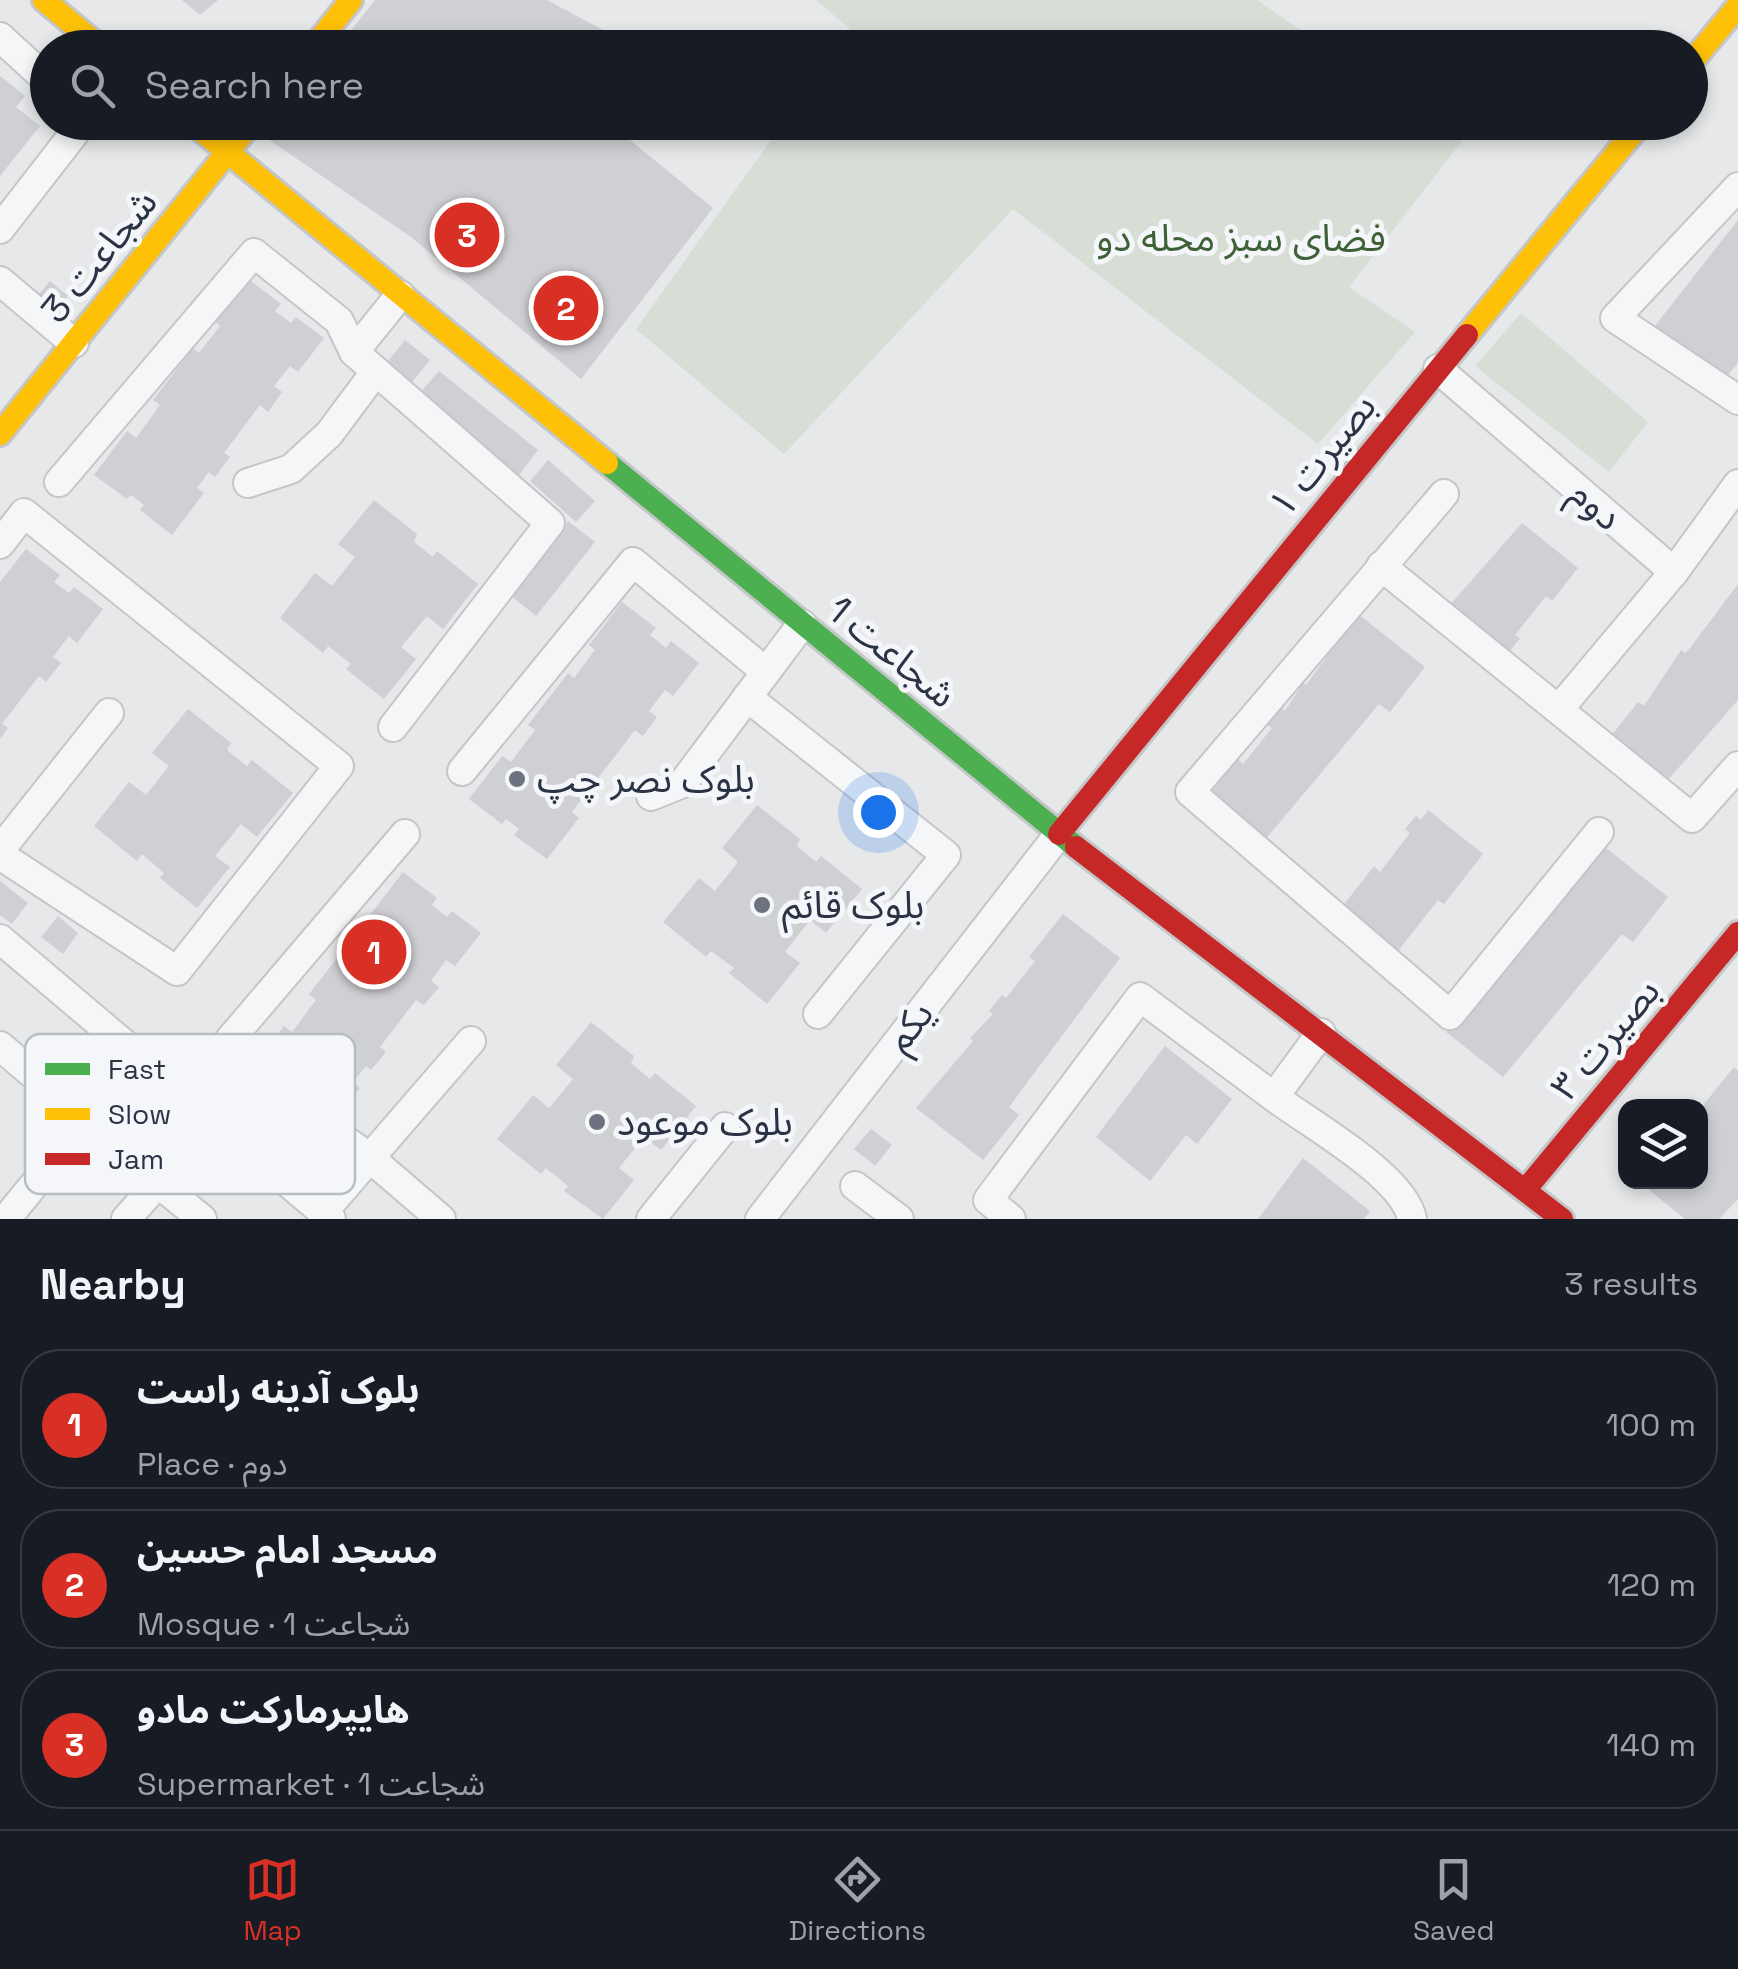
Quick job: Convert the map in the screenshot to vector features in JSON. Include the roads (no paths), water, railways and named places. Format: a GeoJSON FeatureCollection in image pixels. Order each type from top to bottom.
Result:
{"type":"FeatureCollection","features":[{"type":"Feature","properties":{"kind":"street"},"geometry":{"type":"LineString","coordinates":[[44,0],[80,30]]}},
{"type":"Feature","properties":{"kind":"street"},"geometry":{"type":"LineString","coordinates":[[327,30],[351,0]]}},
{"type":"Feature","properties":{"kind":"street"},"geometry":{"type":"LineString","coordinates":[[1708,42],[1738,6]]}},
{"type":"Feature","properties":{"kind":"street"},"geometry":{"type":"LineString","coordinates":[[0,37],[30,64]]}},
{"type":"Feature","properties":{"kind":"street"},"geometry":{"type":"LineString","coordinates":[[0,228],[69,140]]}},
{"type":"Feature","properties":{"kind":"street","name":"شجاعت 1"},"geometry":{"type":"LineString","coordinates":[[212,140],[1059,834],[1562,1219]]}},
{"type":"Feature","properties":{"kind":"street","name":"شجاعت 3"},"geometry":{"type":"LineString","coordinates":[[0,434],[238,140]]}},
{"type":"Feature","properties":{"kind":"street","name":"بصیرت ۱"},"geometry":{"type":"LineString","coordinates":[[1059,834],[1627,140]]}},
{"type":"Feature","properties":{"kind":"street"},"geometry":{"type":"LineString","coordinates":[[1738,187],[1616,318],[1738,400]]}},
{"type":"Feature","properties":{"kind":"street"},"geometry":{"type":"LineString","coordinates":[[59,482],[254,253],[339,321],[354,352],[550,523],[393,727]]}},
{"type":"Feature","properties":{"kind":"street"},"geometry":{"type":"LineString","coordinates":[[0,281],[74,343]]}},
{"type":"Feature","properties":{"kind":"street"},"geometry":{"type":"LineString","coordinates":[[354,352],[400,295]]}},
{"type":"Feature","properties":{"kind":"street","name":"دوم"},"geometry":{"type":"LineString","coordinates":[[1438,368],[1674,572]]}},
{"type":"Feature","properties":{"kind":"street"},"geometry":{"type":"LineString","coordinates":[[248,483],[291,469],[329,434],[376,371]]}},
{"type":"Feature","properties":{"kind":"street"},"geometry":{"type":"LineString","coordinates":[[1559,709],[1674,572],[1738,485]]}},
{"type":"Feature","properties":{"kind":"street"},"geometry":{"type":"LineString","coordinates":[[1444,494],[1190,792],[1450,1015],[1599,832]]}},
{"type":"Feature","properties":{"kind":"street"},"geometry":{"type":"LineString","coordinates":[[0,544],[24,513],[339,766],[177,971],[0,853],[109,713]]}},
{"type":"Feature","properties":{"kind":"street"},"geometry":{"type":"LineString","coordinates":[[462,771],[633,562],[766,672]]}},
{"type":"Feature","properties":{"kind":"street"},"geometry":{"type":"LineString","coordinates":[[1381,566],[1692,818],[1738,766]]}},
{"type":"Feature","properties":{"kind":"street"},"geometry":{"type":"LineString","coordinates":[[651,796],[683,783],[802,624]]}},
{"type":"Feature","properties":{"kind":"street"},"geometry":{"type":"LineString","coordinates":[[748,696],[946,855],[818,1014]]}},
{"type":"Feature","properties":{"kind":"street"},"geometry":{"type":"LineString","coordinates":[[235,1034],[405,834]]}},
{"type":"Feature","properties":{"kind":"street","name":"یکم"},"geometry":{"type":"LineString","coordinates":[[760,1219],[1059,834]]}},
{"type":"Feature","properties":{"kind":"street","name":"بصیرت ۳"},"geometry":{"type":"LineString","coordinates":[[1526,1189],[1738,934]]}},
{"type":"Feature","properties":{"kind":"street"},"geometry":{"type":"LineString","coordinates":[[0,939],[112,1034]]}},
{"type":"Feature","properties":{"kind":"street"},"geometry":{"type":"LineString","coordinates":[[1010,1219],[988,1200],[1140,996],[1390,1182],[1409,1206],[1412,1219]]}},
{"type":"Feature","properties":{"kind":"street"},"geometry":{"type":"LineString","coordinates":[[1274,1097],[1321,1033]]}},
{"type":"Feature","properties":{"kind":"street"},"geometry":{"type":"LineString","coordinates":[[355,1178],[471,1041]]}},
{"type":"Feature","properties":{"kind":"street"},"geometry":{"type":"LineString","coordinates":[[0,1046],[25,1067]]}},
{"type":"Feature","properties":{"kind":"street"},"geometry":{"type":"LineString","coordinates":[[651,1219],[725,1127]]}},
{"type":"Feature","properties":{"kind":"street"},"geometry":{"type":"LineString","coordinates":[[355,1147],[441,1219]]}},
{"type":"Feature","properties":{"kind":"street"},"geometry":{"type":"LineString","coordinates":[[856,1186],[899,1219]]}},
{"type":"Feature","properties":{"kind":"street"},"geometry":{"type":"LineString","coordinates":[[6,1219],[27,1194]]}},
{"type":"Feature","properties":{"kind":"street"},"geometry":{"type":"LineString","coordinates":[[126,1219],[148,1194]]}},
{"type":"Feature","properties":{"kind":"street"},"geometry":{"type":"LineString","coordinates":[[171,1194],[202,1219]]}},
{"type":"Feature","properties":{"kind":"street"},"geometry":{"type":"LineString","coordinates":[[301,1194],[327,1216],[343,1194]]}},
{"type":"Feature","properties":{"kind":"place","name":"هایپرمارکت مادو"},"geometry":{"type":"Point","coordinates":[467,235]}},
{"type":"Feature","properties":{"kind":"place","name":"مسجد امام حسین"},"geometry":{"type":"Point","coordinates":[566,308]}},
{"type":"Feature","properties":{"kind":"place","name":"بلوک نصر چپ"},"geometry":{"type":"Point","coordinates":[517,779]}},
{"type":"Feature","properties":{"kind":"place","name":"بلوک قائم"},"geometry":{"type":"Point","coordinates":[762,905]}},
{"type":"Feature","properties":{"kind":"place","name":"بلوک آدینه راست"},"geometry":{"type":"Point","coordinates":[374,952]}},
{"type":"Feature","properties":{"kind":"place","name":"بلوک موعود"},"geometry":{"type":"Point","coordinates":[597,1122]}},
{"type":"Feature","properties":{"kind":"park label","name":"فضای سبز محله دو"},"geometry":{"type":"Point","coordinates":[1241,238]}}]}
